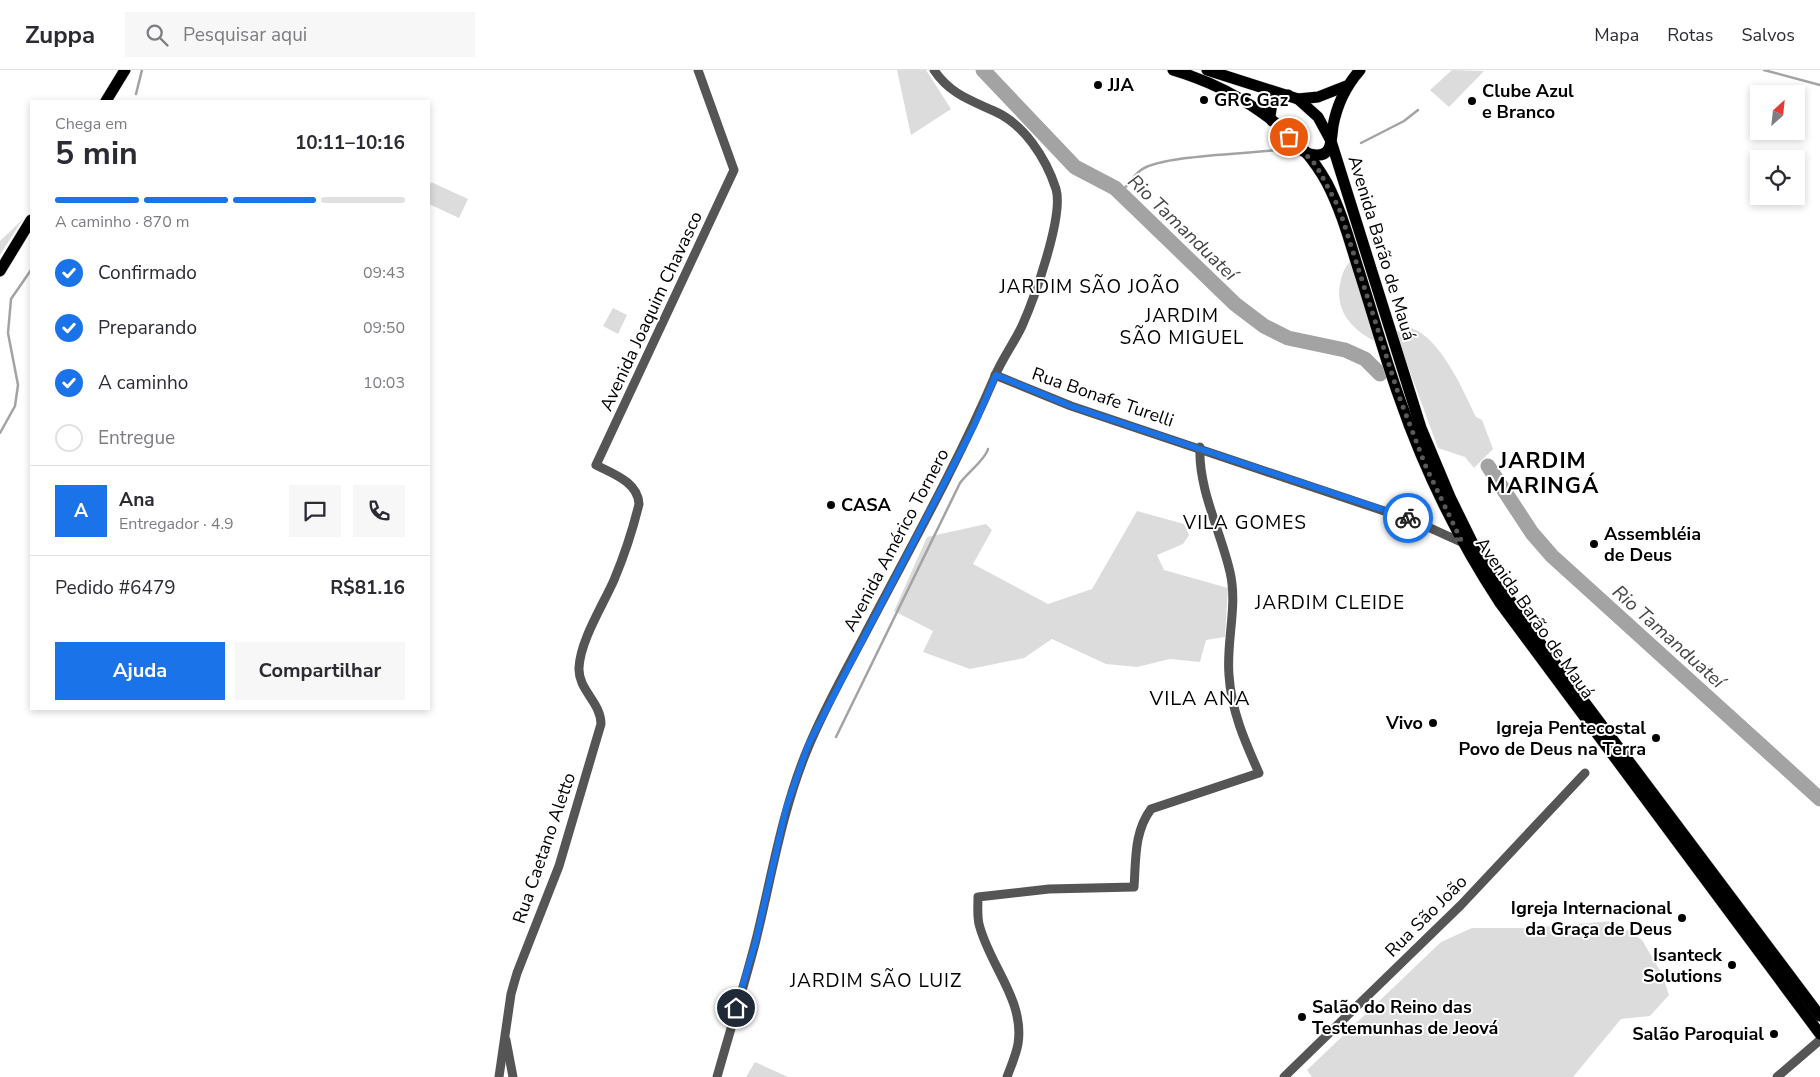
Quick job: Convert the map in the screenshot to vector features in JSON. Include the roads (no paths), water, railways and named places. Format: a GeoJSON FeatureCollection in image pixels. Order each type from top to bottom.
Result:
{"type":"FeatureCollection","features":[{"type":"Feature","properties":{"kind":"main road"},"geometry":{"type":"LineString","coordinates":[[107,100],[126,70]]}},
{"type":"Feature","properties":{"kind":"main road","name":"Avenida Barão de Mauá"},"geometry":{"type":"LineString","coordinates":[[1173,70],[1224,88],[1251,104],[1272,121],[1316,165],[1339,208],[1400,399],[1426,467],[1462,542],[1500,603],[1820,1034]]}},
{"type":"Feature","properties":{"kind":"main road","name":"Avenida Barão de Mauá"},"geometry":{"type":"LineString","coordinates":[[1207,70],[1293,97],[1318,117],[1331,141],[1421,428],[1450,497],[1478,552],[1532,632],[1820,1016]]}},
{"type":"Feature","properties":{"kind":"main road"},"geometry":{"type":"LineString","coordinates":[[1302,150],[1310,155],[1323,154],[1330,148],[1336,115],[1346,86],[1360,70]]}},
{"type":"Feature","properties":{"kind":"main road"},"geometry":{"type":"LineString","coordinates":[[1272,121],[1270,116],[1272,103],[1293,97],[1318,97],[1346,86]]}},
{"type":"Feature","properties":{"kind":"main road"},"geometry":{"type":"LineString","coordinates":[[0,271],[30,222]]}},
{"type":"Feature","properties":{"kind":"street","name":"Avenida Joaquim Chavasco"},"geometry":{"type":"LineString","coordinates":[[580,680],[579,670],[582,651],[615,578],[639,504],[639,496],[632,486],[596,465],[734,170],[698,70]]}},
{"type":"Feature","properties":{"kind":"street","name":"Avenida Américo Tornero"},"geometry":{"type":"LineString","coordinates":[[717,1077],[756,940],[786,808],[808,745],[974,426],[996,375],[1022,326],[1041,272],[1057,210],[1056,189],[1041,157],[1019,127],[995,111],[955,94],[934,70]]}},
{"type":"Feature","properties":{"kind":"street","name":"Rua Bonafe Turelli"},"geometry":{"type":"LineString","coordinates":[[996,375],[1071,406],[1200,447],[1417,522],[1462,542]]}},
{"type":"Feature","properties":{"kind":"street"},"geometry":{"type":"LineString","coordinates":[[1007,1077],[1018,1044],[1018,1020],[1008,988],[998,971],[980,924],[978,897],[1050,889],[1134,887],[1140,824],[1151,809],[1259,773],[1241,732],[1232,697],[1229,675],[1232,585],[1202,475],[1200,447]]}},
{"type":"Feature","properties":{"kind":"street","name":"Rua Caetano Aletto"},"geometry":{"type":"LineString","coordinates":[[499,1077],[511,994],[517,972],[559,866],[600,730],[600,710],[580,680]]}},
{"type":"Feature","properties":{"kind":"street","name":"Rua São João"},"geometry":{"type":"LineString","coordinates":[[1284,1077],[1348,1017],[1461,905],[1585,772]]}},
{"type":"Feature","properties":{"kind":"street","name":"Rua Caetano Aletto"},"geometry":{"type":"LineString","coordinates":[[505,1032],[513,1077]]}},
{"type":"Feature","properties":{"kind":"street"},"geometry":{"type":"LineString","coordinates":[[1777,1077],[1820,1040]]}},
{"type":"Feature","properties":{"kind":"street"},"geometry":{"type":"LineString","coordinates":[[1292,1068],[1298,1077]]}},
{"type":"Feature","properties":{"kind":"waterway"},"geometry":{"type":"LineString","coordinates":[[136,94],[142,70]]}},
{"type":"Feature","properties":{"kind":"waterway","name":"Rio Tamanduateí"},"geometry":{"type":"LineString","coordinates":[[983,70],[1075,167],[1115,188],[1235,304],[1264,326],[1288,338],[1345,350],[1365,359],[1380,374]]}},
{"type":"Feature","properties":{"kind":"waterway"},"geometry":{"type":"LineString","coordinates":[[1764,70],[1820,85]]}},
{"type":"Feature","properties":{"kind":"waterway"},"geometry":{"type":"LineString","coordinates":[[1361,143],[1404,121],[1418,110]]}},
{"type":"Feature","properties":{"kind":"waterway"},"geometry":{"type":"LineString","coordinates":[[1121,193],[1138,172],[1152,165],[1186,158],[1277,150]]}},
{"type":"Feature","properties":{"kind":"waterway"},"geometry":{"type":"LineString","coordinates":[[0,433],[15,406],[18,385],[8,333],[11,299],[30,271]]}},
{"type":"Feature","properties":{"kind":"waterway"},"geometry":{"type":"LineString","coordinates":[[836,737],[960,483],[988,449]]}},
{"type":"Feature","properties":{"kind":"waterway","name":"Rio Tamanduateí"},"geometry":{"type":"LineString","coordinates":[[1488,466],[1532,533],[1552,556],[1820,799]]}},
{"type":"Feature","properties":{"kind":"place","name":"JJA"},"geometry":{"type":"Point","coordinates":[1098,85]}},
{"type":"Feature","properties":{"kind":"place","name":"GRC Gaz"},"geometry":{"type":"Point","coordinates":[1204,100]}},
{"type":"Feature","properties":{"kind":"place","name":"Clube Azul e Branco"},"geometry":{"type":"Point","coordinates":[1472,101]}},
{"type":"Feature","properties":{"kind":"place","name":"CASA"},"geometry":{"type":"Point","coordinates":[831,505]}},
{"type":"Feature","properties":{"kind":"place","name":"Assembléia de Deus"},"geometry":{"type":"Point","coordinates":[1594,544]}},
{"type":"Feature","properties":{"kind":"place","name":"Vivo"},"geometry":{"type":"Point","coordinates":[1433,723]}},
{"type":"Feature","properties":{"kind":"place","name":"Igreja Pentecostal Povo de Deus na Terra"},"geometry":{"type":"Point","coordinates":[1656,738]}},
{"type":"Feature","properties":{"kind":"place","name":"Igreja Internacional da Graça de Deus"},"geometry":{"type":"Point","coordinates":[1682,918]}},
{"type":"Feature","properties":{"kind":"place","name":"Isanteck Solutions"},"geometry":{"type":"Point","coordinates":[1732,965]}},
{"type":"Feature","properties":{"kind":"place","name":"Salão do Reino das Testemunhas de Jeová"},"geometry":{"type":"Point","coordinates":[1302,1017]}},
{"type":"Feature","properties":{"kind":"place","name":"Salão Paroquial"},"geometry":{"type":"Point","coordinates":[1774,1034]}},
{"type":"Feature","properties":{"kind":"district","name":"JARDIM SÃO JOÃO"},"geometry":{"type":"Point","coordinates":[1090,286]}},
{"type":"Feature","properties":{"kind":"district","name":"JARDIM SÃO MIGUEL"},"geometry":{"type":"Point","coordinates":[1182,326]}},
{"type":"Feature","properties":{"kind":"district","name":"JARDIM MARINGÁ"},"geometry":{"type":"Point","coordinates":[1543,472]}},
{"type":"Feature","properties":{"kind":"district","name":"VILA GOMES"},"geometry":{"type":"Point","coordinates":[1245,522]}},
{"type":"Feature","properties":{"kind":"district","name":"JARDIM CLEIDE"},"geometry":{"type":"Point","coordinates":[1330,602]}},
{"type":"Feature","properties":{"kind":"district","name":"VILA ANA"},"geometry":{"type":"Point","coordinates":[1200,698]}},
{"type":"Feature","properties":{"kind":"district","name":"JARDIM SÃO LUIZ"},"geometry":{"type":"Point","coordinates":[876,980]}}]}
